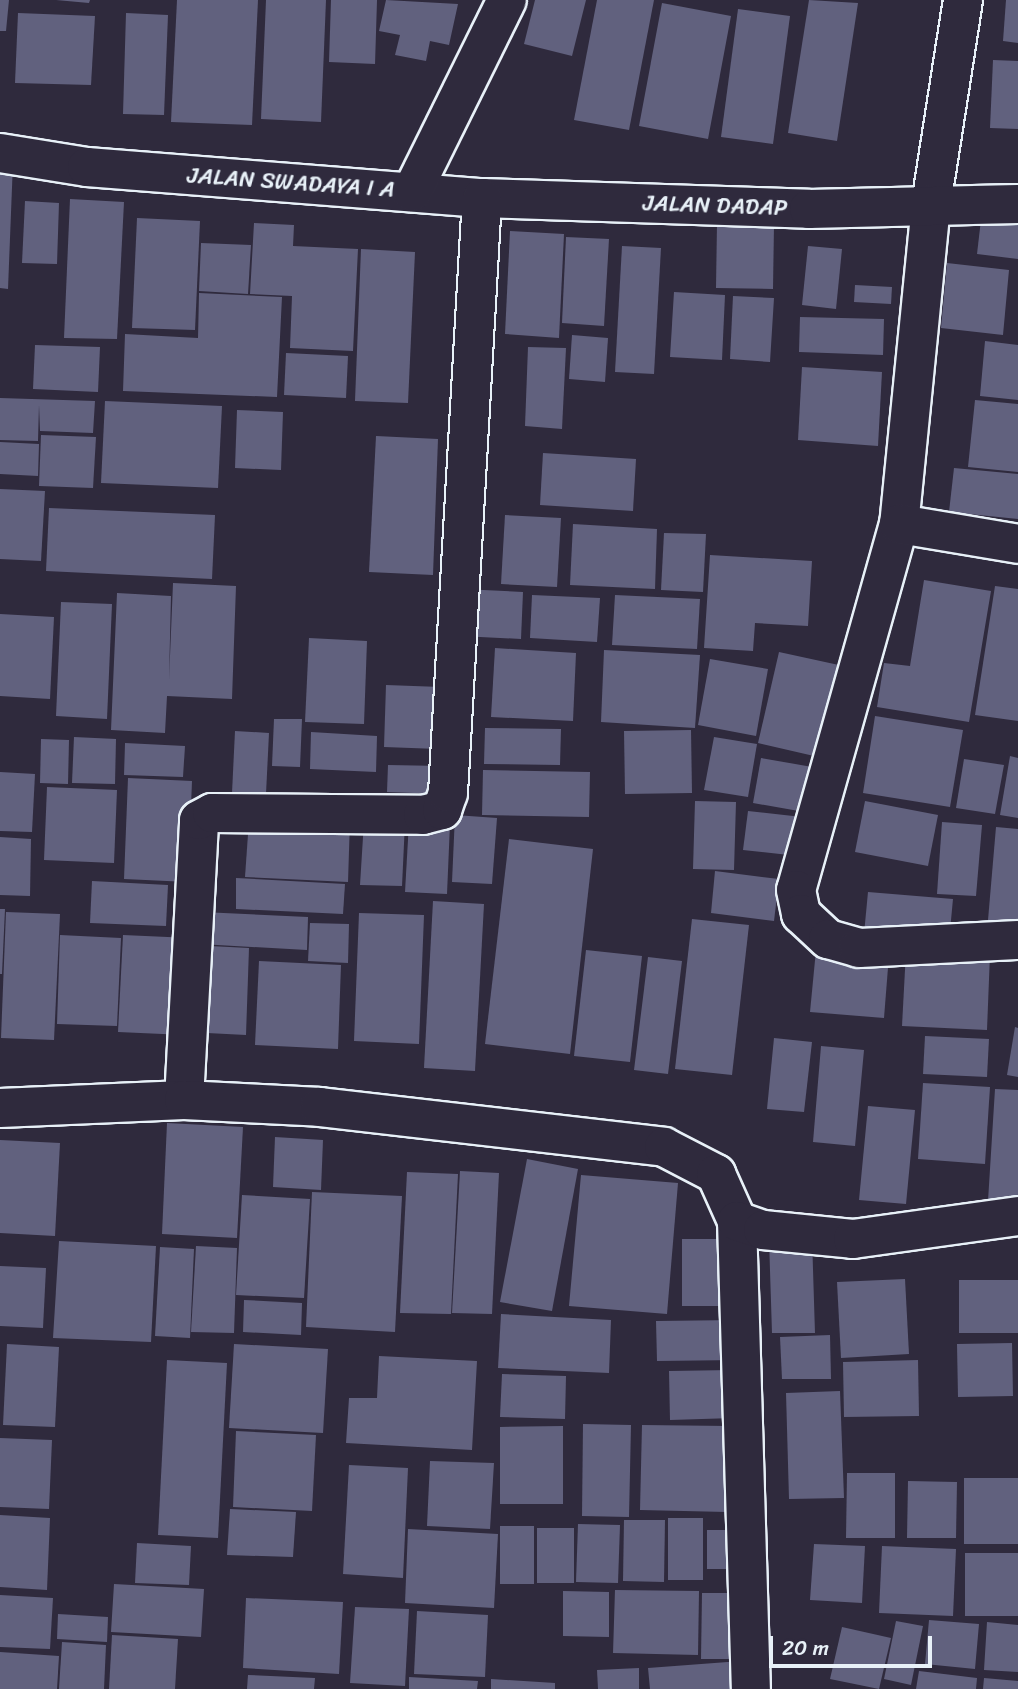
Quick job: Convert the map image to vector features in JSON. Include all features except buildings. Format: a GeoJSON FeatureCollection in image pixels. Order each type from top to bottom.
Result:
{"type":"FeatureCollection","features":[{"type":"Feature","properties":{"kind":"street","name":"JALAN SWADAYA I A"},"geometry":{"type":"LineString","coordinates":[[0,152],[86,167],[412,192],[507,0]]}},
{"type":"Feature","properties":{"kind":"street"},"geometry":{"type":"LineString","coordinates":[[963,0],[931,205],[899,524],[796,890],[801,914],[828,939],[859,948],[1018,940]]}},
{"type":"Feature","properties":{"kind":"street","name":"JALAN DADAP"},"geometry":{"type":"LineString","coordinates":[[412,192],[482,198],[809,209],[1018,204]]}},
{"type":"Feature","properties":{"kind":"street"},"geometry":{"type":"LineString","coordinates":[[184,1100],[200,820],[212,813],[423,815],[442,810],[448,793],[482,198]]}},
{"type":"Feature","properties":{"kind":"street"},"geometry":{"type":"LineString","coordinates":[[899,524],[1018,544]]}},
{"type":"Feature","properties":{"kind":"street"},"geometry":{"type":"LineString","coordinates":[[0,1108],[184,1100],[320,1107],[664,1146],[716,1174],[737,1222],[751,1689]]}},
{"type":"Feature","properties":{"kind":"street"},"geometry":{"type":"LineString","coordinates":[[737,1222],[763,1230],[853,1239],[1018,1216]]}}]}
